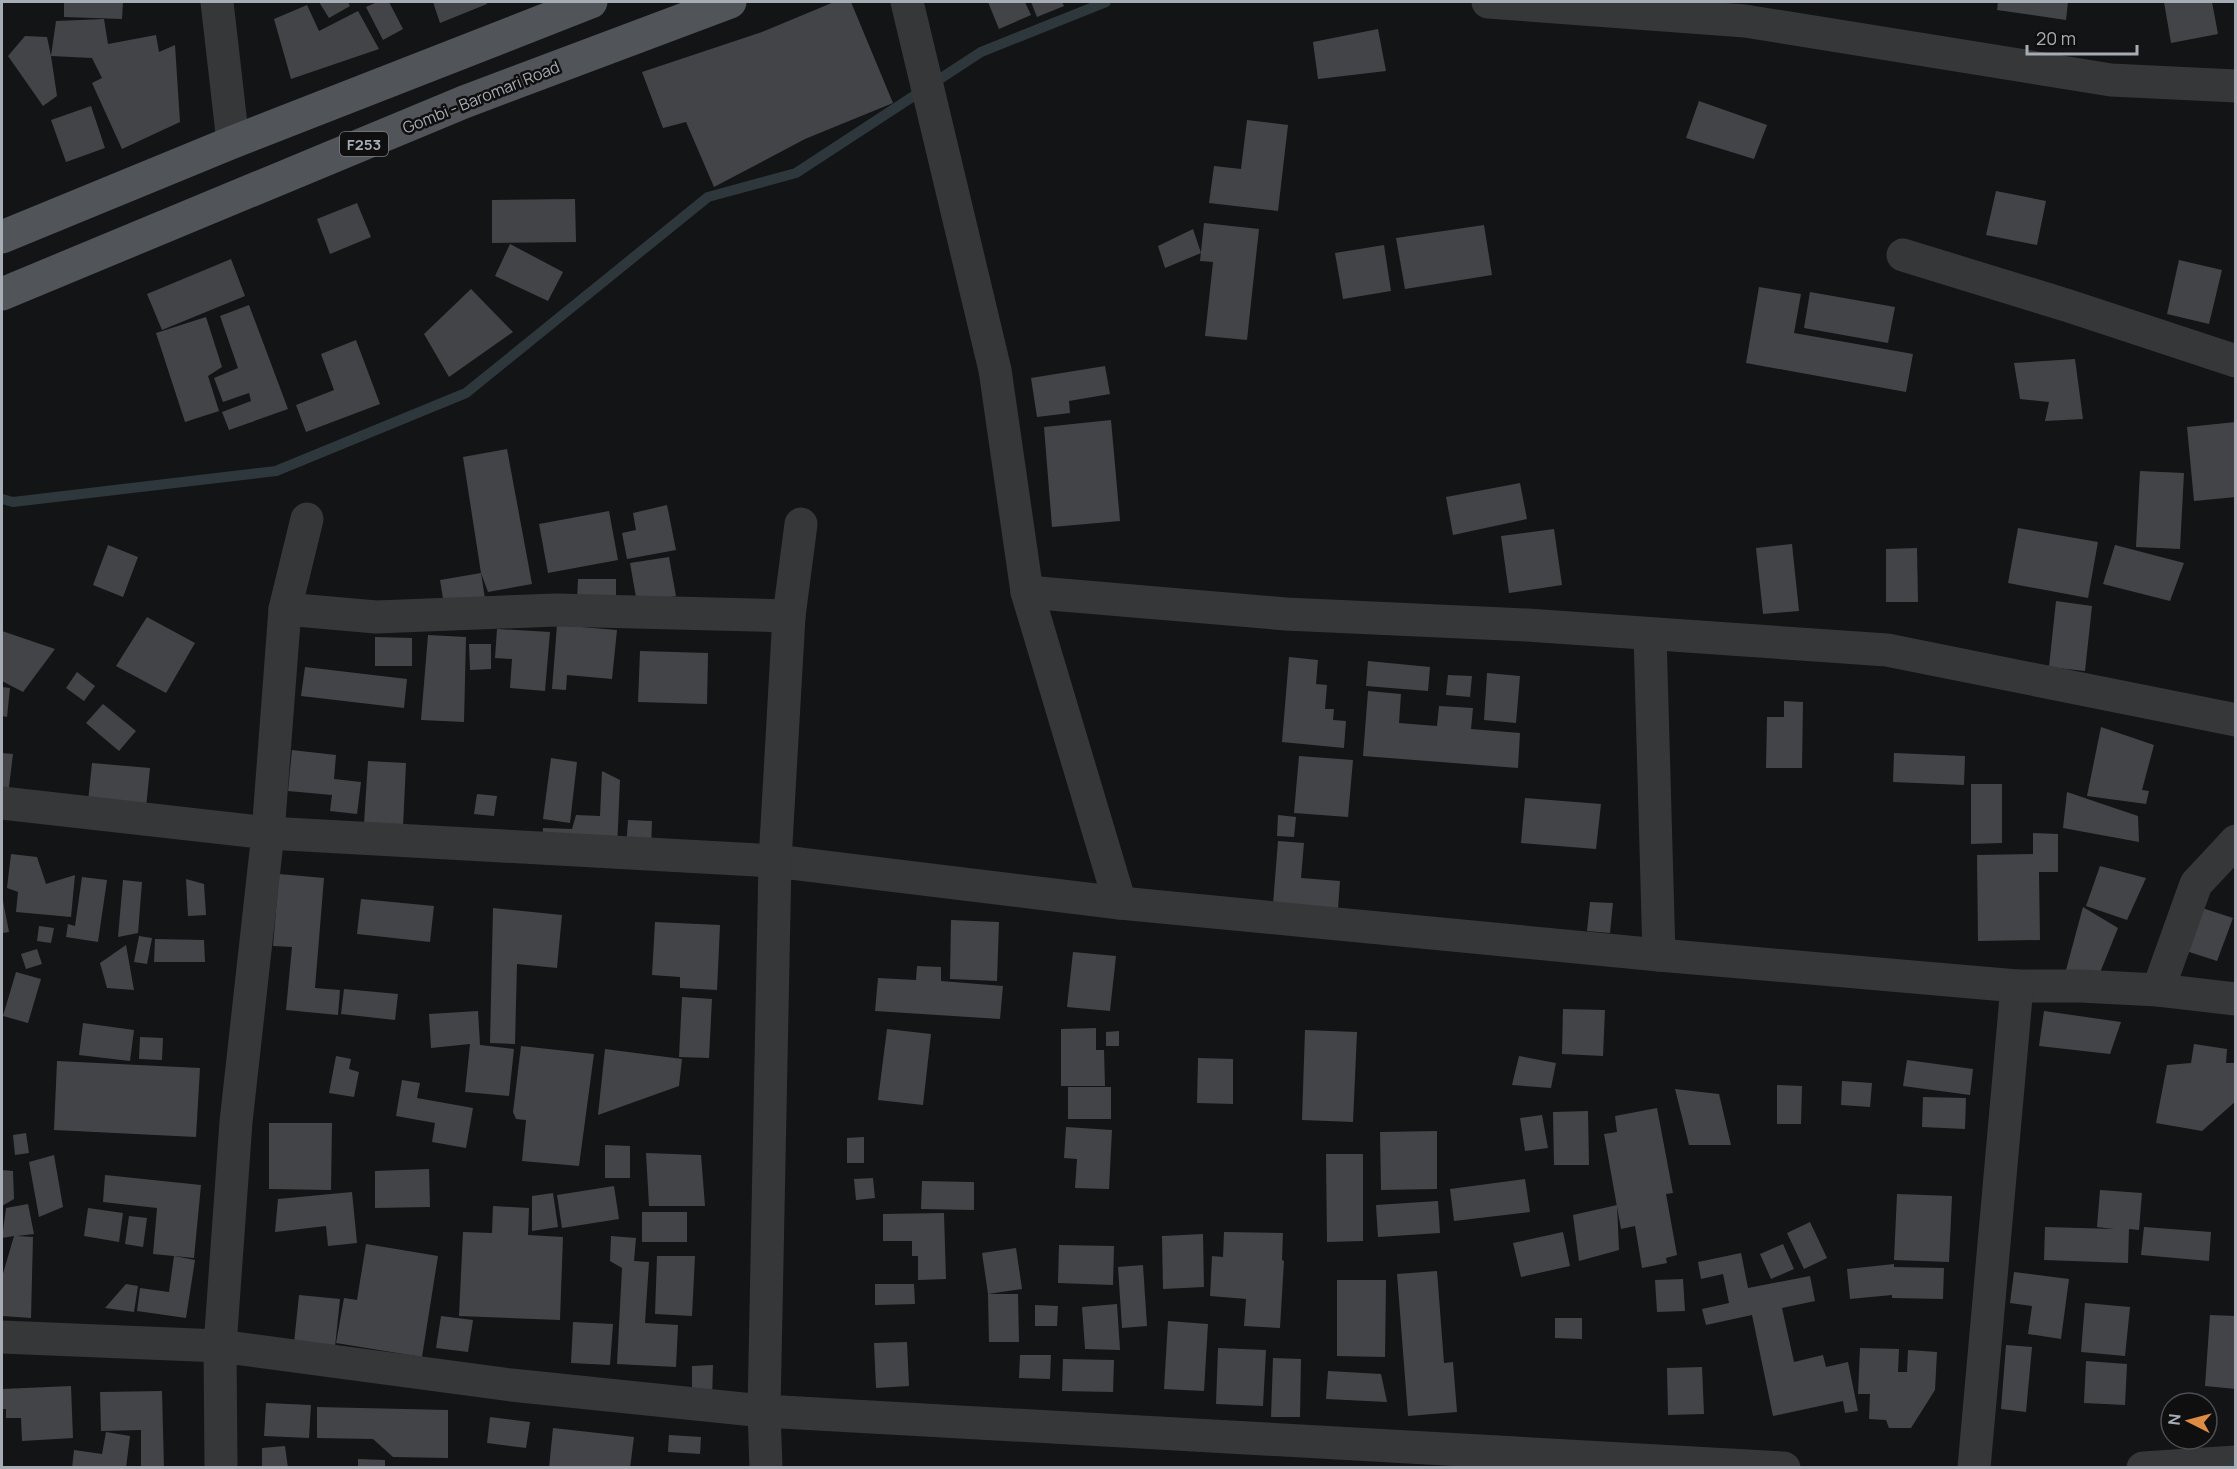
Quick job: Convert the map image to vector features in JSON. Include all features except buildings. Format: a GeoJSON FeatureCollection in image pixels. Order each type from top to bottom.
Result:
{"type":"FeatureCollection","features":[{"type":"Feature","properties":{"kind":"main road"},"geometry":{"type":"LineString","coordinates":[[2,237],[233,142],[591,2]]}},
{"type":"Feature","properties":{"kind":"main road","name":"Gombi - Baromari Road"},"geometry":{"type":"LineString","coordinates":[[2,294],[464,102],[730,2]]}},
{"type":"Feature","properties":{"kind":"street"},"geometry":{"type":"LineString","coordinates":[[217,2],[233,142]]}},
{"type":"Feature","properties":{"kind":"street"},"geometry":{"type":"LineString","coordinates":[[907,2],[995,370],[1027,592],[1120,903]]}},
{"type":"Feature","properties":{"kind":"street"},"geometry":{"type":"LineString","coordinates":[[1488,2],[1745,21],[2110,80],[2235,86]]}},
{"type":"Feature","properties":{"kind":"street"},"geometry":{"type":"LineString","coordinates":[[1903,255],[2069,306],[2235,361]]}},
{"type":"Feature","properties":{"kind":"street"},"geometry":{"type":"LineString","coordinates":[[221,1467],[220,1346],[236,1122],[268,833],[285,609],[307,519]]}},
{"type":"Feature","properties":{"kind":"street"},"geometry":{"type":"LineString","coordinates":[[766,1467],[764,1411],[775,861],[789,615],[801,524]]}},
{"type":"Feature","properties":{"kind":"street"},"geometry":{"type":"LineString","coordinates":[[1027,592],[1286,614],[1527,625],[1887,650],[2235,720]]}},
{"type":"Feature","properties":{"kind":"street"},"geometry":{"type":"LineString","coordinates":[[285,609],[376,616],[556,610],[789,615]]}},
{"type":"Feature","properties":{"kind":"street"},"geometry":{"type":"LineString","coordinates":[[1650,634],[1659,955]]}},
{"type":"Feature","properties":{"kind":"street"},"geometry":{"type":"LineString","coordinates":[[2,803],[268,833],[775,861],[1120,903],[1659,955],[2016,986],[2080,986],[2158,990],[2235,999]]}},
{"type":"Feature","properties":{"kind":"street"},"geometry":{"type":"LineString","coordinates":[[2158,990],[2196,884],[2235,841]]}},
{"type":"Feature","properties":{"kind":"street"},"geometry":{"type":"LineString","coordinates":[[1974,1467],[2016,986]]}},
{"type":"Feature","properties":{"kind":"street"},"geometry":{"type":"LineString","coordinates":[[2,1337],[220,1346],[511,1385],[764,1411],[1784,1467]]}},
{"type":"Feature","properties":{"kind":"street"},"geometry":{"type":"LineString","coordinates":[[2143,1467],[2235,1462]]}},
{"type":"Feature","properties":{"kind":"waterway"},"geometry":{"type":"LineString","coordinates":[[2,499],[13,502],[276,471],[466,393],[708,197],[796,173],[981,52],[1106,2]]}}]}
